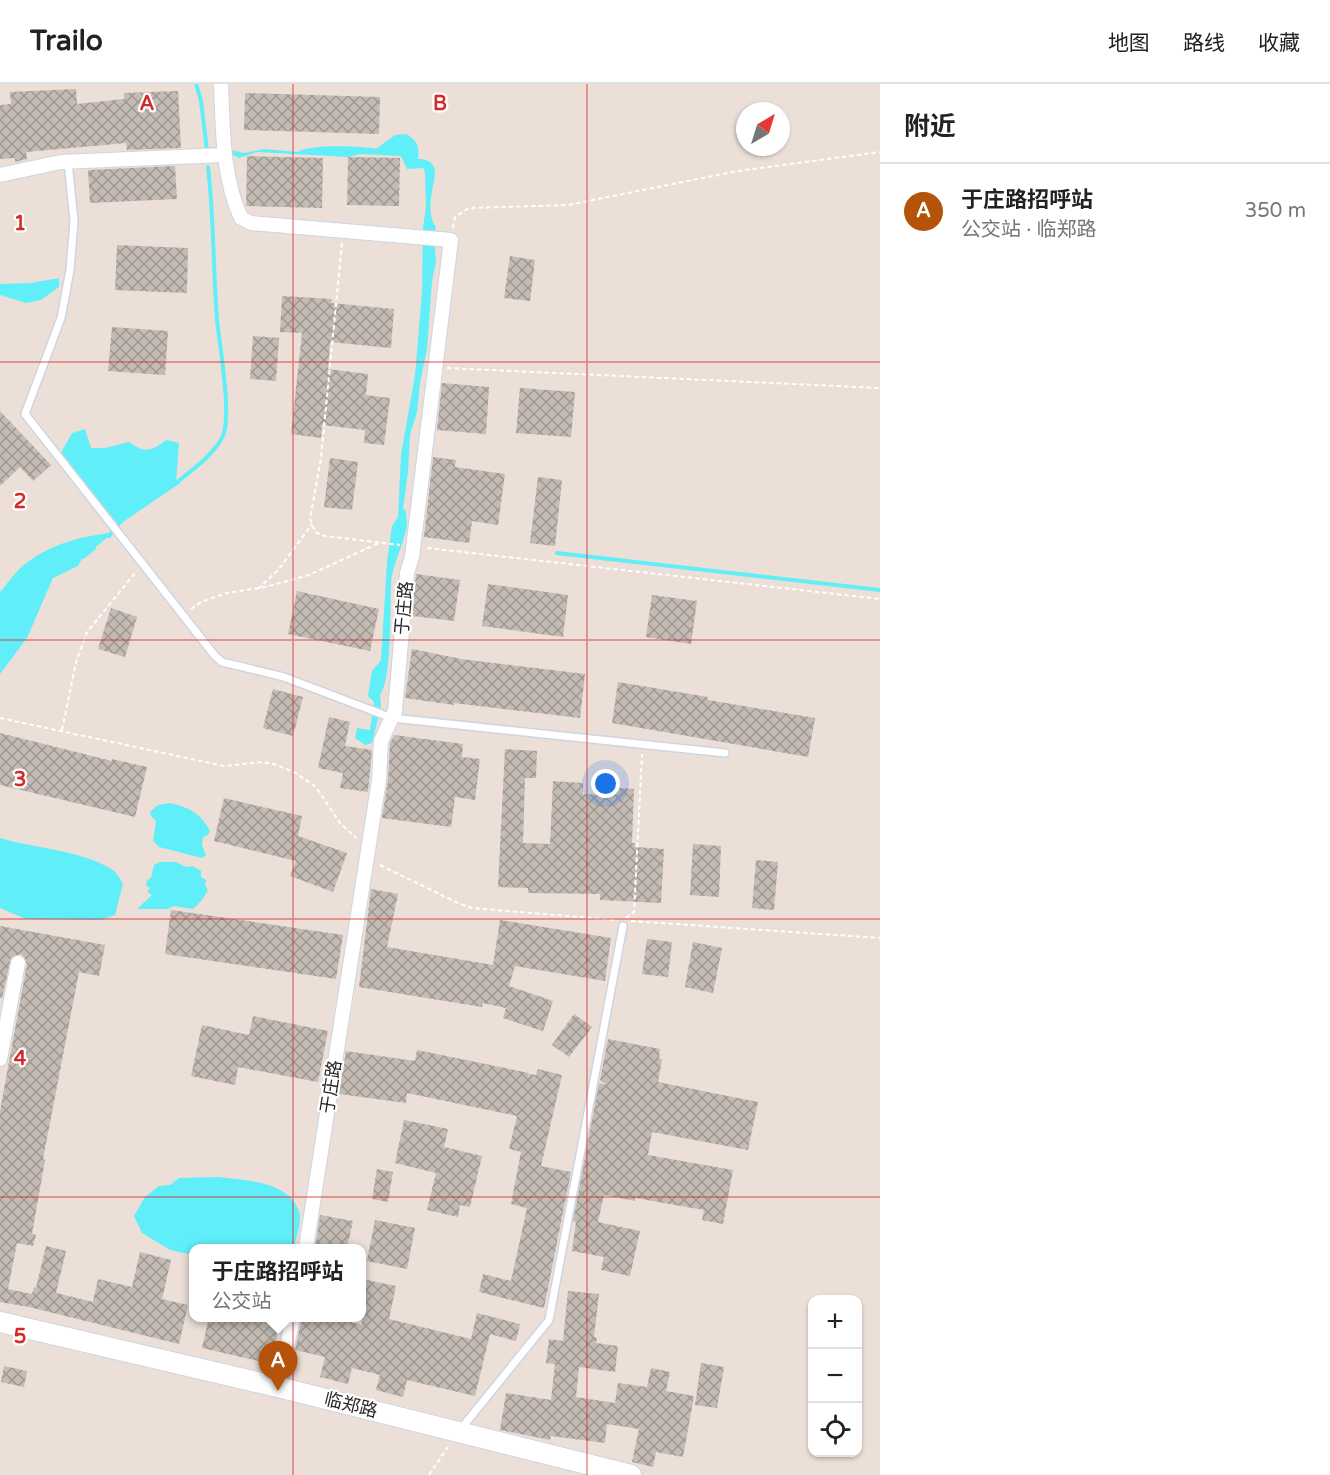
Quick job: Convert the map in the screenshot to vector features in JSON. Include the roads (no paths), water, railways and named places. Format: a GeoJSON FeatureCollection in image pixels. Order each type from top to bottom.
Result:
{"type":"FeatureCollection","features":[{"type":"Feature","properties":{"kind":"main road","name":"临郑路"},"geometry":{"type":"LineString","coordinates":[[0,1322],[278,1387],[631,1475]]}},
{"type":"Feature","properties":{"kind":"street"},"geometry":{"type":"LineString","coordinates":[[0,175],[68,162],[224,155],[220,84]]}},
{"type":"Feature","properties":{"kind":"street","name":"于庄路"},"geometry":{"type":"LineString","coordinates":[[224,155],[233,201],[241,218],[251,223],[451,240],[413,547],[407,573],[395,711],[381,741],[379,780],[307,1244]]}},
{"type":"Feature","properties":{"kind":"street"},"geometry":{"type":"LineString","coordinates":[[0,1059],[18,963]]}},
{"type":"Feature","properties":{"kind":"street"},"geometry":{"type":"LineString","coordinates":[[278,1387],[292,1322]]}},
{"type":"Feature","properties":{"kind":"lane"},"geometry":{"type":"LineString","coordinates":[[68,162],[74,221],[70,270],[61,318],[24,414],[215,656],[222,662],[284,677],[392,718],[725,753]]}},
{"type":"Feature","properties":{"kind":"lane"},"geometry":{"type":"LineString","coordinates":[[459,1432],[549,1320],[623,923]]}},
{"type":"Feature","properties":{"kind":"water"},"geometry":{"type":"Polygon","coordinates":[[[407,134],[417,145],[418,159],[428,161],[435,169],[430,206],[436,227],[434,234],[436,262],[432,281],[427,349],[417,412],[410,435],[403,509],[406,511],[407,528],[391,584],[387,674],[380,695],[381,707],[372,743],[365,745],[355,738],[357,728],[370,730],[374,702],[368,696],[372,671],[381,660],[387,562],[392,526],[398,517],[401,455],[415,375],[426,207],[424,168],[407,169],[401,156],[361,154],[348,157],[257,152],[239,158],[228,152],[207,151],[206,148],[218,147],[244,153],[264,149],[298,152],[304,149],[336,146],[376,149],[395,135],[407,134]]]}},
{"type":"Feature","properties":{"kind":"water"},"geometry":{"type":"Polygon","coordinates":[[[59,278],[59,287],[41,300],[26,303],[0,295],[0,284],[31,283],[59,278]]]}},
{"type":"Feature","properties":{"kind":"water"},"geometry":{"type":"Polygon","coordinates":[[[85,429],[91,448],[105,448],[129,442],[148,450],[166,440],[179,443],[176,483],[121,521],[119,525],[57,460],[72,433],[85,429]]]}},
{"type":"Feature","properties":{"kind":"water"},"geometry":{"type":"Polygon","coordinates":[[[113,533],[83,557],[78,566],[53,578],[27,638],[0,674],[0,592],[22,567],[45,551],[89,536],[113,533]]]}},
{"type":"Feature","properties":{"kind":"water"},"geometry":{"type":"Polygon","coordinates":[[[170,803],[193,812],[210,831],[203,837],[202,845],[206,855],[202,858],[159,847],[153,841],[156,821],[150,812],[158,805],[170,803]]]}},
{"type":"Feature","properties":{"kind":"water"},"geometry":{"type":"Polygon","coordinates":[[[0,838],[69,853],[96,861],[111,869],[123,884],[115,915],[101,920],[26,919],[0,908],[0,838]]]}},
{"type":"Feature","properties":{"kind":"water"},"geometry":{"type":"Polygon","coordinates":[[[160,862],[176,862],[201,871],[201,877],[206,880],[205,885],[208,890],[193,909],[174,906],[168,909],[137,909],[152,895],[147,892],[150,888],[146,885],[147,880],[151,878],[154,865],[160,862]]]}},
{"type":"Feature","properties":{"kind":"water"},"geometry":{"type":"Polygon","coordinates":[[[219,1177],[252,1181],[274,1187],[292,1200],[298,1209],[300,1218],[295,1244],[189,1244],[189,1254],[170,1250],[142,1233],[134,1216],[145,1197],[159,1186],[170,1185],[179,1178],[219,1177]]]}},
{"type":"Feature","properties":{"kind":"waterway"},"geometry":{"type":"LineString","coordinates":[[196,84],[201,101],[207,151]]}},
{"type":"Feature","properties":{"kind":"waterway"},"geometry":{"type":"LineString","coordinates":[[176,483],[213,451],[222,438],[225,428],[226,398],[217,319],[208,167]]}},
{"type":"Feature","properties":{"kind":"waterway"},"geometry":{"type":"LineString","coordinates":[[109,536],[121,521],[178,482]]}},
{"type":"Feature","properties":{"kind":"waterway"},"geometry":{"type":"LineString","coordinates":[[83,557],[94,548]]}},
{"type":"Feature","properties":{"kind":"waterway"},"geometry":{"type":"LineString","coordinates":[[557,553],[880,590]]}},
{"type":"Feature","properties":{"kind":"place","name":"于庄路招呼站"},"geometry":{"type":"Point","coordinates":[278,1391]}}]}
